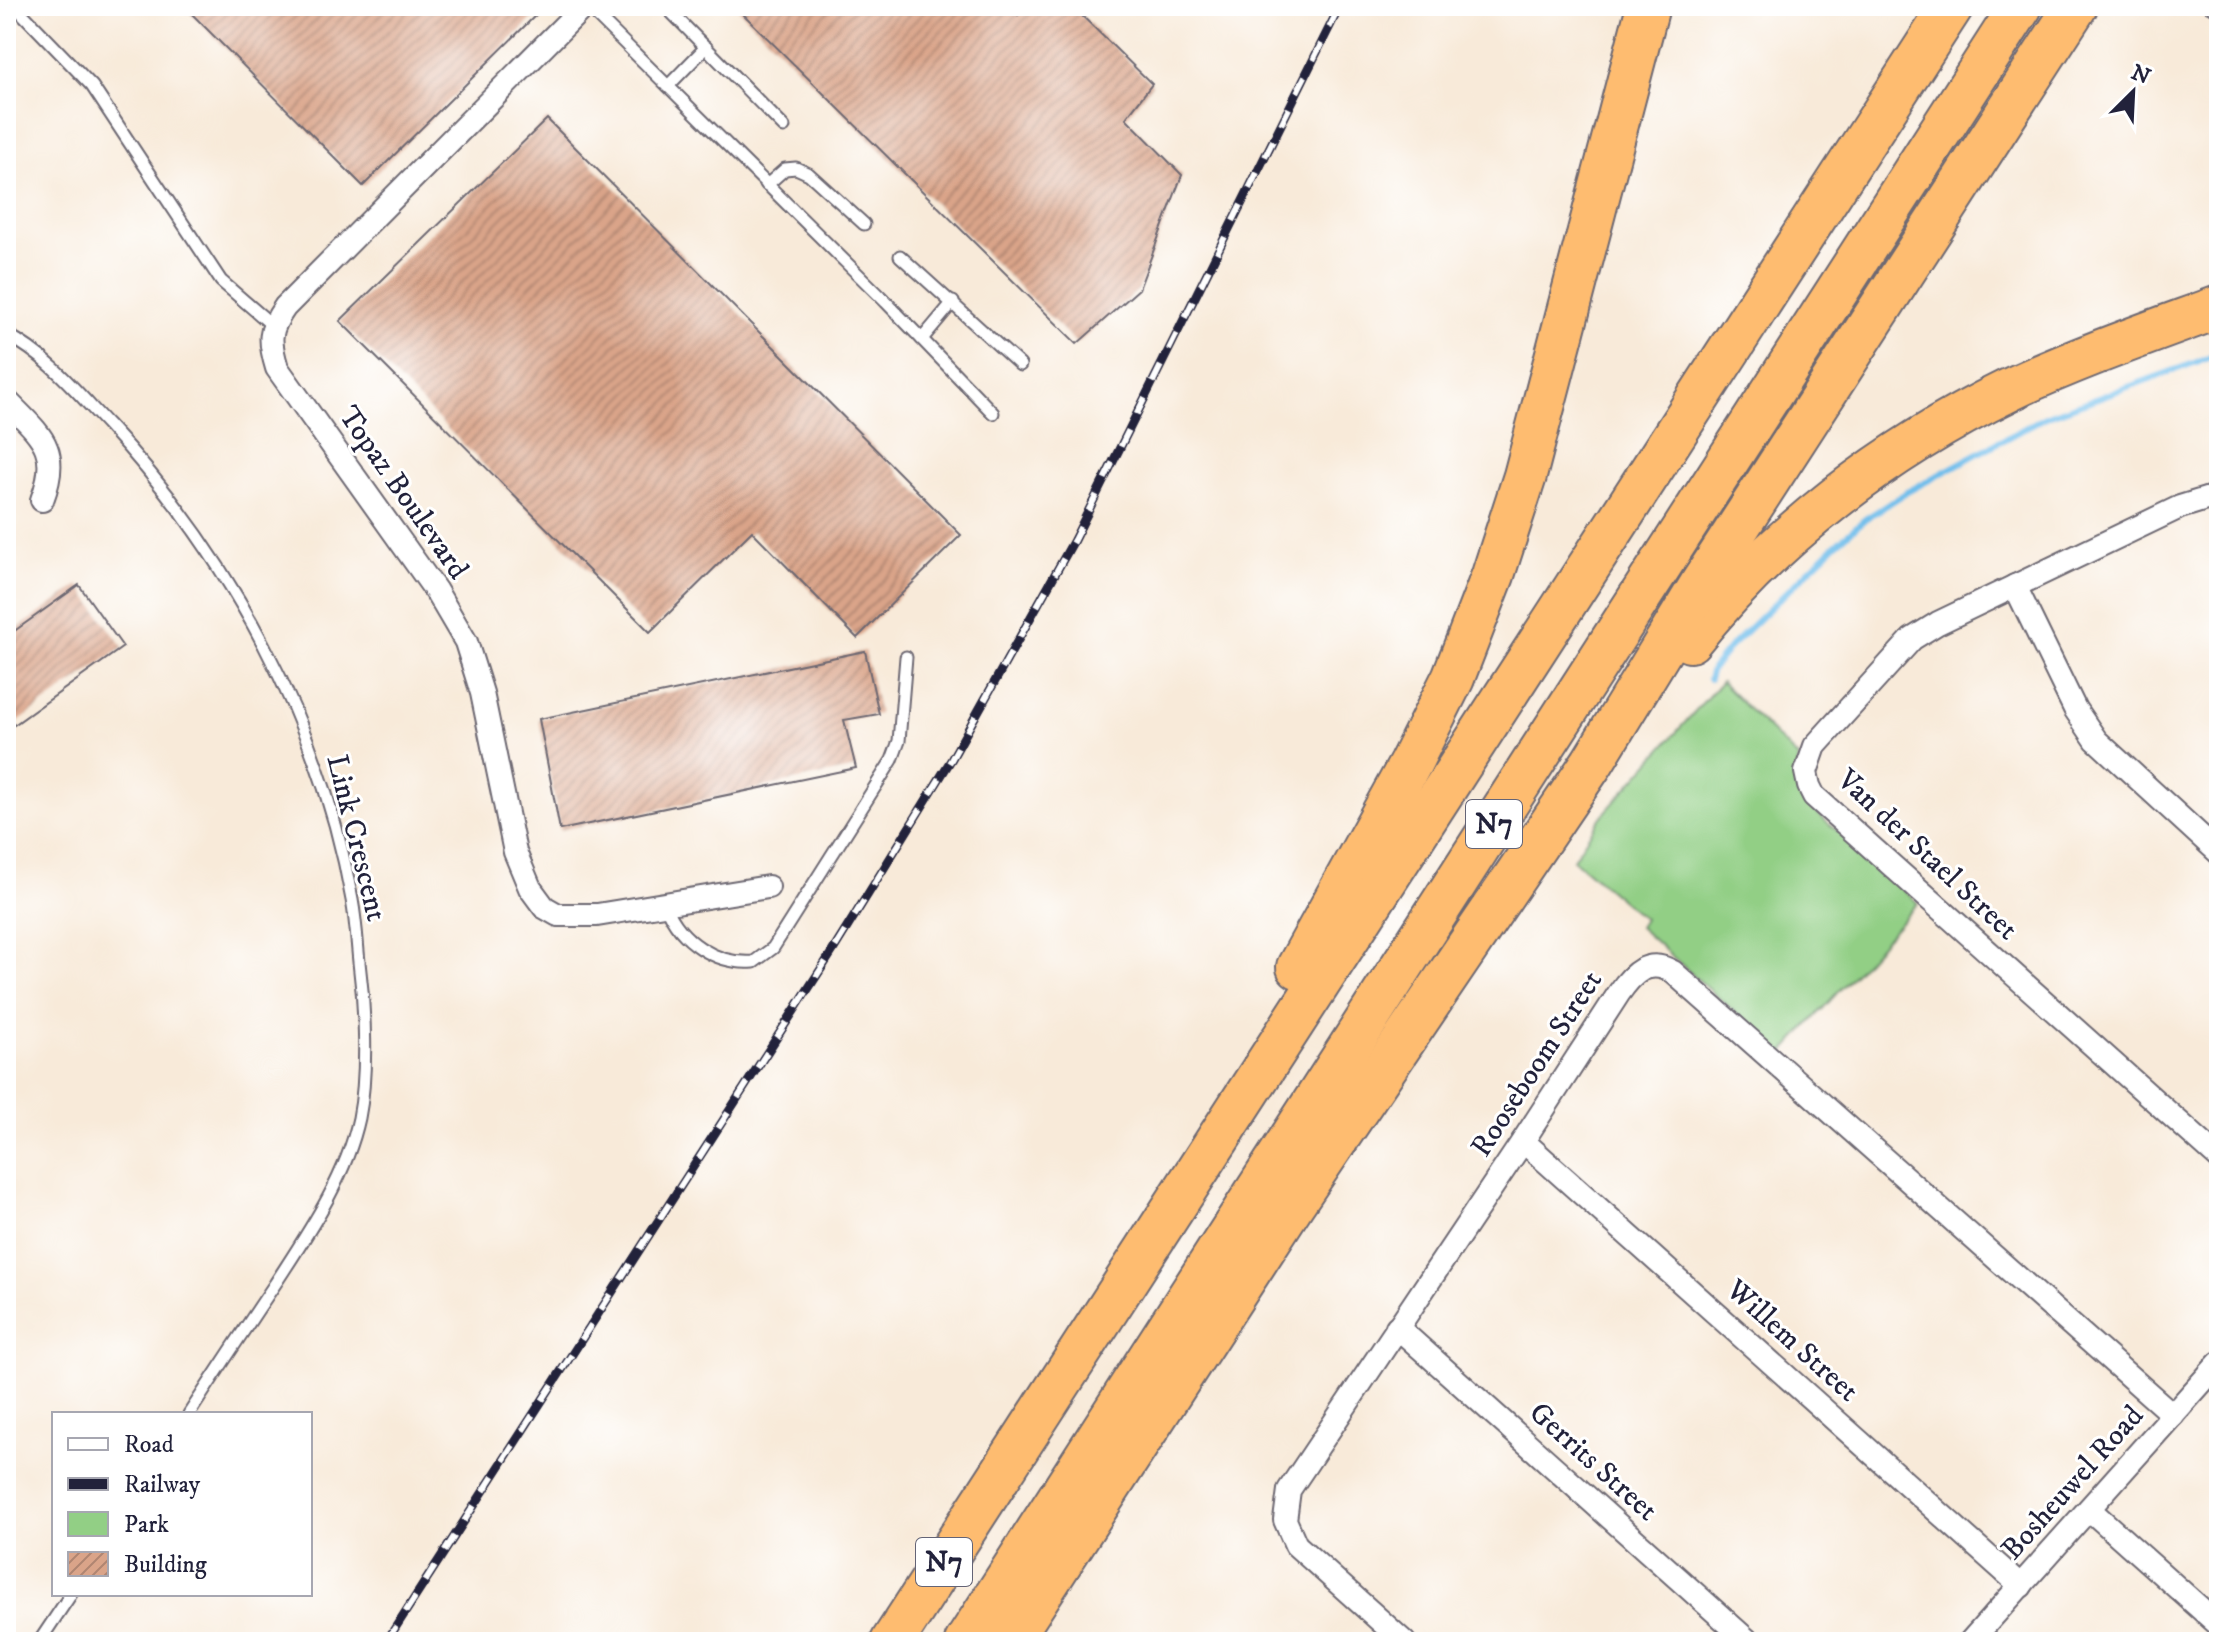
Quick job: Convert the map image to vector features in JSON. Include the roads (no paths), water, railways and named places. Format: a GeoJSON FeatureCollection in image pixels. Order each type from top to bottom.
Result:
{"type":"FeatureCollection","features":[{"type":"Feature","properties":{"kind":"highway"},"geometry":{"type":"LineString","coordinates":[[1143,1253],[1403,777],[1453,678],[1525,476],[1648,6]]}},
{"type":"Feature","properties":{"kind":"highway","name":"N7"},"geometry":{"type":"LineString","coordinates":[[892,1642],[1952,6]]}},
{"type":"Feature","properties":{"kind":"highway","name":"N7"},"geometry":{"type":"LineString","coordinates":[[966,1642],[2021,6]]}},
{"type":"Feature","properties":{"kind":"highway"},"geometry":{"type":"LineString","coordinates":[[1009,1642],[1293,1204],[1592,763],[1702,583],[2076,6]]}},
{"type":"Feature","properties":{"kind":"highway"},"geometry":{"type":"LineString","coordinates":[[1592,763],[1710,616],[1783,543],[1859,480],[1908,447],[2007,391],[2068,364],[2219,307]]}},
{"type":"Feature","properties":{"kind":"street"},"geometry":{"type":"LineString","coordinates":[[272,325],[299,292],[586,6]]}},
{"type":"Feature","properties":{"kind":"street","name":"Topaz Boulevard"},"geometry":{"type":"LineString","coordinates":[[272,325],[271,347],[277,368],[436,591],[466,642],[482,693],[515,852],[530,888],[544,907],[558,915],[597,915],[768,887]]}},
{"type":"Feature","properties":{"kind":"street"},"geometry":{"type":"LineString","coordinates":[[6,400],[35,430],[50,453],[51,478],[42,500]]}},
{"type":"Feature","properties":{"kind":"street","name":"Van der Stael Street"},"geometry":{"type":"LineString","coordinates":[[2219,495],[2180,507],[1912,639],[1815,746],[1806,772],[1814,796],[2219,1158]]}},
{"type":"Feature","properties":{"kind":"street"},"geometry":{"type":"LineString","coordinates":[[2015,586],[2075,709],[2096,740],[2219,853]]}},
{"type":"Feature","properties":{"kind":"street","name":"Rooseboom Street"},"geometry":{"type":"LineString","coordinates":[[1404,1642],[1296,1545],[1285,1520],[1289,1490],[1632,975],[1648,967],[1668,969],[2173,1415]]}},
{"type":"Feature","properties":{"kind":"street","name":"Willem Street"},"geometry":{"type":"LineString","coordinates":[[1523,1141],[2021,1586]]}},
{"type":"Feature","properties":{"kind":"street","name":"Gerrits Street"},"geometry":{"type":"LineString","coordinates":[[1397,1327],[1749,1642]]}},
{"type":"Feature","properties":{"kind":"street","name":"Bosheuwel Road"},"geometry":{"type":"LineString","coordinates":[[1970,1642],[2219,1363]]}},
{"type":"Feature","properties":{"kind":"street"},"geometry":{"type":"LineString","coordinates":[[2089,1509],[2219,1625]]}},
{"type":"Feature","properties":{"kind":"lane"},"geometry":{"type":"LineString","coordinates":[[15,6],[92,86],[221,281],[272,325]]}},
{"type":"Feature","properties":{"kind":"lane"},"geometry":{"type":"LineString","coordinates":[[586,6],[993,413]]}},
{"type":"Feature","properties":{"kind":"lane"},"geometry":{"type":"LineString","coordinates":[[2210,6],[2219,9]]}},
{"type":"Feature","properties":{"kind":"lane"},"geometry":{"type":"LineString","coordinates":[[666,7],[784,127]]}},
{"type":"Feature","properties":{"kind":"lane"},"geometry":{"type":"LineString","coordinates":[[668,86],[706,47]]}},
{"type":"Feature","properties":{"kind":"lane"},"geometry":{"type":"LineString","coordinates":[[767,185],[785,169],[803,170],[864,224]]}},
{"type":"Feature","properties":{"kind":"lane"},"geometry":{"type":"LineString","coordinates":[[900,256],[1020,365]]}},
{"type":"Feature","properties":{"kind":"lane"},"geometry":{"type":"LineString","coordinates":[[922,339],[953,302]]}},
{"type":"Feature","properties":{"kind":"lane","name":"Link Crescent"},"geometry":{"type":"LineString","coordinates":[[6,334],[28,345],[48,361],[152,473],[221,570],[283,683],[328,800],[352,900],[364,998],[362,1090],[358,1119],[345,1160],[316,1221],[190,1412]]}},
{"type":"Feature","properties":{"kind":"lane"},"geometry":{"type":"LineString","coordinates":[[666,906],[672,921],[684,936],[725,960],[754,962],[773,948],[892,760],[899,741],[906,657]]}},
{"type":"Feature","properties":{"kind":"lane"},"geometry":{"type":"LineString","coordinates":[[39,1642],[70,1596]]}},
{"type":"Feature","properties":{"kind":"waterway"},"geometry":{"type":"LineString","coordinates":[[1709,679],[1712,669],[1729,648],[1834,546],[1865,519],[1907,492],[2045,417],[2219,354]]}},
{"type":"Feature","properties":{"kind":"railway"},"geometry":{"type":"LineString","coordinates":[[386,1642],[832,952],[951,760],[1074,540],[1340,6]]}}]}
